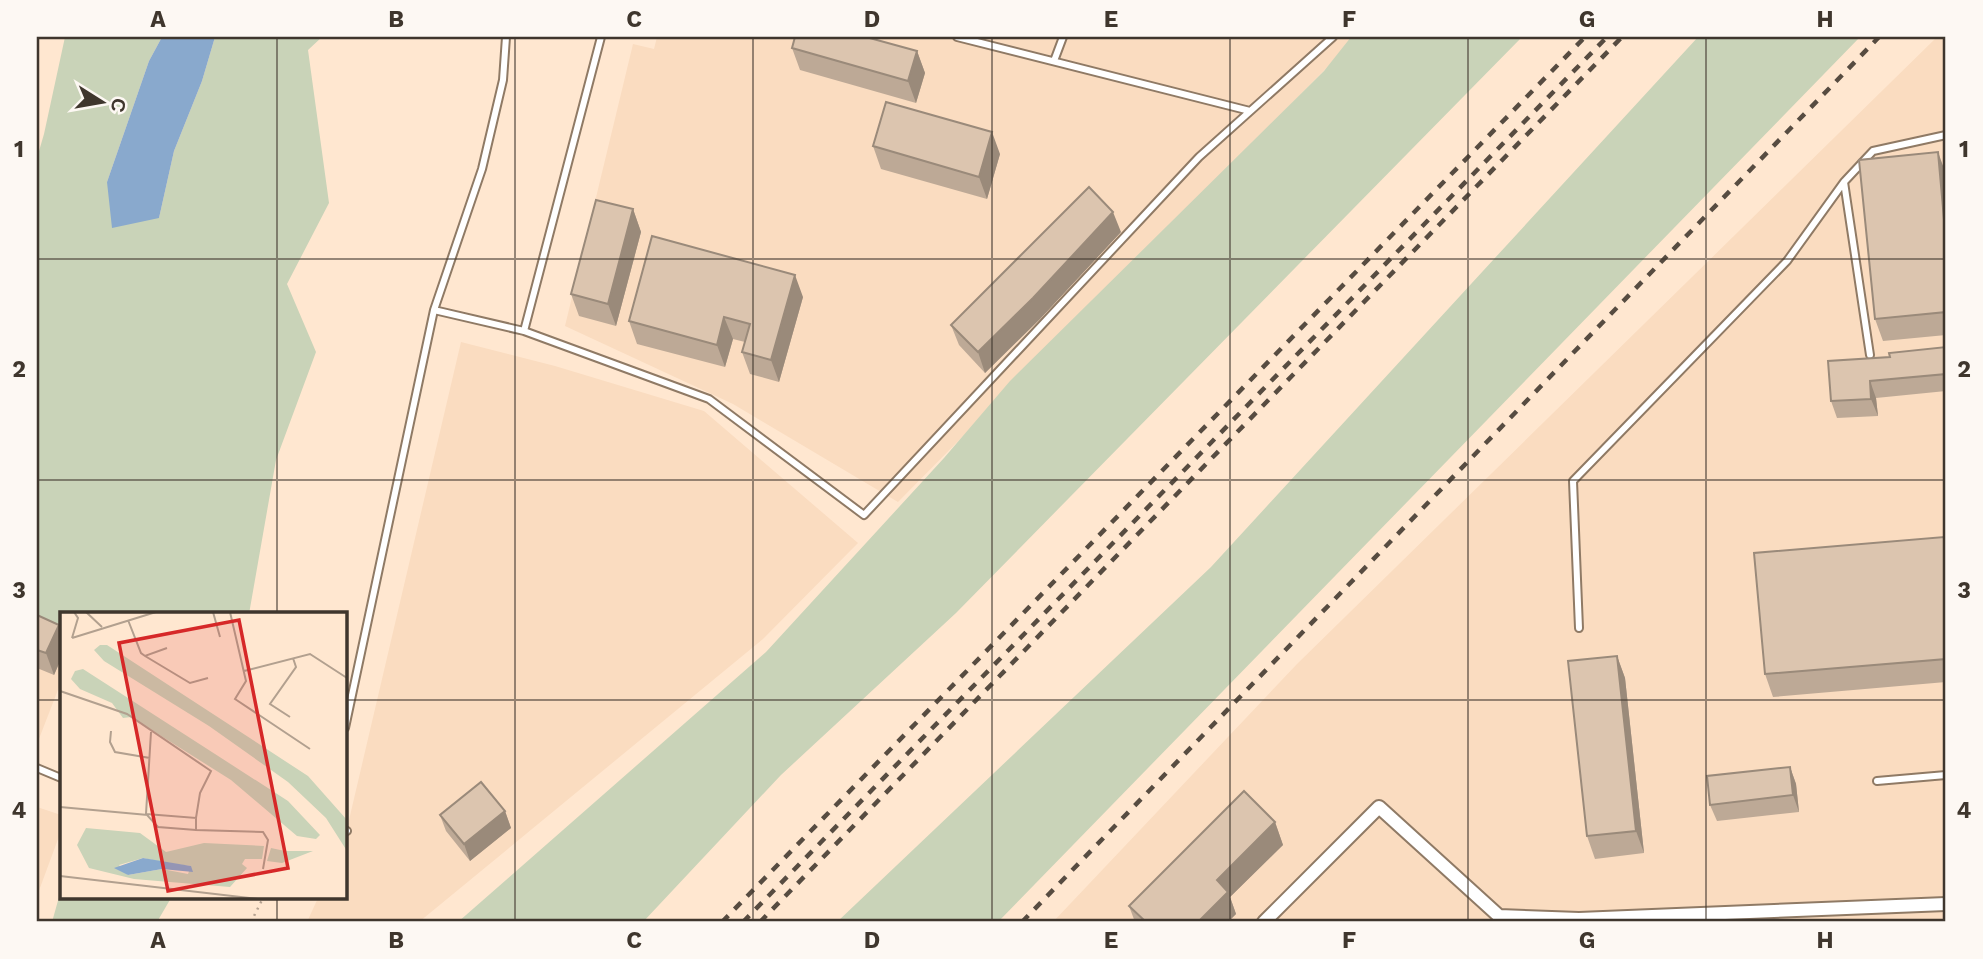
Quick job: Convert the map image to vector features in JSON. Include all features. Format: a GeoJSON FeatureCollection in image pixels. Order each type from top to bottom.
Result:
{"type":"FeatureCollection","features":[{"type":"Feature","properties":{"kind":"street"},"geometry":{"type":"LineString","coordinates":[[1264,922],[1379,807],[1499,916],[1579,921],[1946,904]]}},
{"type":"Feature","properties":{"kind":"lane"},"geometry":{"type":"LineString","coordinates":[[346,723],[434,310],[482,169],[503,80],[506,37]]}},
{"type":"Feature","properties":{"kind":"lane"},"geometry":{"type":"LineString","coordinates":[[523,331],[601,37]]}},
{"type":"Feature","properties":{"kind":"lane"},"geometry":{"type":"LineString","coordinates":[[957,37],[1250,111]]}},
{"type":"Feature","properties":{"kind":"lane"},"geometry":{"type":"LineString","coordinates":[[1054,61],[1063,37]]}},
{"type":"Feature","properties":{"kind":"lane"},"geometry":{"type":"LineString","coordinates":[[434,310],[523,331],[709,399],[864,515],[1199,157],[1334,37]]}},
{"type":"Feature","properties":{"kind":"lane"},"geometry":{"type":"LineString","coordinates":[[1579,628],[1573,481],[1787,261],[1844,182],[1873,151],[1946,135]]}},
{"type":"Feature","properties":{"kind":"lane"},"geometry":{"type":"LineString","coordinates":[[1844,182],[1870,355]]}},
{"type":"Feature","properties":{"kind":"lane"},"geometry":{"type":"LineString","coordinates":[[37,768],[60,778]]}},
{"type":"Feature","properties":{"kind":"lane"},"geometry":{"type":"LineString","coordinates":[[1877,781],[1946,775]]}},
{"type":"Feature","properties":{"kind":"path"},"geometry":{"type":"LineString","coordinates":[[251,922],[262,900]]}},
{"type":"Feature","properties":{"kind":"shaded area"},"geometry":{"type":"Polygon","coordinates":[[[657,37],[1357,37],[898,502],[733,404],[565,326],[633,44],[654,49],[657,37]]]}},
{"type":"Feature","properties":{"kind":"shaded area"},"geometry":{"type":"Polygon","coordinates":[[[1937,37],[1946,37],[1946,922],[1053,922],[1297,664],[1937,37]]]}},
{"type":"Feature","properties":{"kind":"shaded area"},"geometry":{"type":"Polygon","coordinates":[[[461,342],[555,366],[704,411],[858,543],[763,639],[419,922],[307,922],[317,900],[346,900],[346,833],[461,342]]]}},
{"type":"Feature","properties":{"kind":"shaded area"},"geometry":{"type":"Polygon","coordinates":[[[37,595],[83,612],[60,612],[60,685],[37,744],[37,595]]]}},
{"type":"Feature","properties":{"kind":"shaded area"},"geometry":{"type":"Polygon","coordinates":[[[37,807],[60,815],[60,834],[37,896],[37,807]]]}},
{"type":"Feature","properties":{"kind":"green space"},"geometry":{"type":"Polygon","coordinates":[[[65,37],[162,37],[149,61],[107,182],[159,218],[174,151],[202,81],[215,37],[322,37],[308,50],[329,203],[287,284],[316,352],[276,460],[249,612],[60,612],[60,641],[37,614],[37,158],[65,37]]]}},
{"type":"Feature","properties":{"kind":"green space"},"geometry":{"type":"Polygon","coordinates":[[[1351,37],[1522,37],[956,613],[781,775],[643,922],[458,922],[766,652],[944,458],[1010,381],[1324,71],[1351,37]]]}},
{"type":"Feature","properties":{"kind":"green space"},"geometry":{"type":"Polygon","coordinates":[[[1698,37],[1860,37],[998,922],[837,922],[1211,567],[1698,37]]]}},
{"type":"Feature","properties":{"kind":"green space"},"geometry":{"type":"Polygon","coordinates":[[[60,894],[60,900],[170,900],[157,922],[52,922],[60,894]]]}},
{"type":"Feature","properties":{"kind":"water"},"geometry":{"type":"Polygon","coordinates":[[[162,37],[215,37],[202,81],[174,151],[159,218],[112,228],[107,182],[149,61],[162,37]]]}},
{"type":"Feature","properties":{"kind":"building"},"geometry":{"type":"Polygon","coordinates":[[[795,37],[866,37],[917,51],[908,81],[792,48],[795,37]]]}},
{"type":"Feature","properties":{"kind":"building"},"geometry":{"type":"Polygon","coordinates":[[[886,102],[992,132],[979,177],[873,146],[886,102]]]}},
{"type":"Feature","properties":{"kind":"building"},"geometry":{"type":"Polygon","coordinates":[[[1938,152],[1946,242],[1946,312],[1875,319],[1859,160],[1938,152]]]}},
{"type":"Feature","properties":{"kind":"building"},"geometry":{"type":"Polygon","coordinates":[[[1089,187],[1113,212],[1033,298],[978,352],[951,325],[1089,187]]]}},
{"type":"Feature","properties":{"kind":"building"},"geometry":{"type":"Polygon","coordinates":[[[596,200],[633,209],[608,304],[571,294],[596,200]]]}},
{"type":"Feature","properties":{"kind":"building"},"geometry":{"type":"Polygon","coordinates":[[[652,236],[795,275],[771,360],[742,352],[750,324],[724,317],[717,345],[629,321],[652,236]]]}},
{"type":"Feature","properties":{"kind":"building"},"geometry":{"type":"Polygon","coordinates":[[[1946,347],[1946,374],[1870,381],[1871,399],[1831,401],[1828,361],[1890,357],[1889,353],[1946,347]]]}},
{"type":"Feature","properties":{"kind":"building"},"geometry":{"type":"Polygon","coordinates":[[[1944,537],[1946,659],[1765,674],[1754,553],[1944,537]]]}},
{"type":"Feature","properties":{"kind":"building"},"geometry":{"type":"Polygon","coordinates":[[[37,615],[59,625],[46,653],[37,650],[37,615]]]}},
{"type":"Feature","properties":{"kind":"building"},"geometry":{"type":"Polygon","coordinates":[[[1617,656],[1636,831],[1587,836],[1568,661],[1617,656]]]}},
{"type":"Feature","properties":{"kind":"building"},"geometry":{"type":"Polygon","coordinates":[[[1790,767],[1793,795],[1710,805],[1707,776],[1790,767]]]}},
{"type":"Feature","properties":{"kind":"building"},"geometry":{"type":"Polygon","coordinates":[[[481,782],[505,811],[464,844],[440,815],[481,782]]]}},
{"type":"Feature","properties":{"kind":"building"},"geometry":{"type":"Polygon","coordinates":[[[1244,791],[1275,822],[1217,880],[1228,892],[1198,922],[1146,922],[1129,906],[1244,791]]]}},
{"type":"Feature","properties":{"kind":"railway"},"geometry":{"type":"LineString","coordinates":[[722,922],[1585,37]]}},
{"type":"Feature","properties":{"kind":"railway"},"geometry":{"type":"LineString","coordinates":[[743,922],[1607,37]]}},
{"type":"Feature","properties":{"kind":"railway"},"geometry":{"type":"LineString","coordinates":[[760,922],[1622,37]]}},
{"type":"Feature","properties":{"kind":"railway"},"geometry":{"type":"LineString","coordinates":[[1022,922],[1879,37]]}}]}
